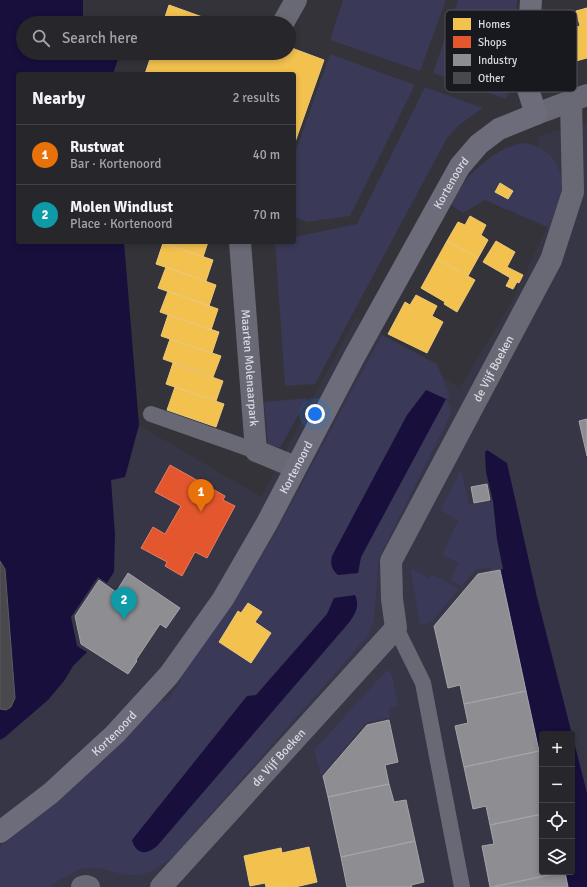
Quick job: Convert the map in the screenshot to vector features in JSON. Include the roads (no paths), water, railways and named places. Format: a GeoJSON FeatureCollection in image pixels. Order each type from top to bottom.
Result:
{"type":"FeatureCollection","features":[{"type":"Feature","properties":{"kind":"street"},"geometry":{"type":"LineString","coordinates":[[287,16],[296,0]]}},
{"type":"Feature","properties":{"kind":"street"},"geometry":{"type":"LineString","coordinates":[[530,10],[531,0]]}},
{"type":"Feature","properties":{"kind":"street"},"geometry":{"type":"LineString","coordinates":[[529,92],[536,114]]}},
{"type":"Feature","properties":{"kind":"street","name":"Kortenoord"},"geometry":{"type":"LineString","coordinates":[[0,832],[51,793],[115,734],[169,675],[222,599],[267,523],[357,350],[460,166],[479,144],[498,129],[579,98]]}},
{"type":"Feature","properties":{"kind":"street","name":"de Vijf Boeken"},"geometry":{"type":"LineString","coordinates":[[161,887],[396,628],[392,599],[391,562],[551,260],[573,192],[579,98]]}},
{"type":"Feature","properties":{"kind":"street","name":"Maarten Molenaarpark"},"geometry":{"type":"LineString","coordinates":[[240,244],[256,451]]}},
{"type":"Feature","properties":{"kind":"street"},"geometry":{"type":"LineString","coordinates":[[256,451],[295,467]]}},
{"type":"Feature","properties":{"kind":"street"},"geometry":{"type":"LineString","coordinates":[[82,887],[89,887]]}},
{"type":"Feature","properties":{"kind":"lane"},"geometry":{"type":"LineString","coordinates":[[151,414],[256,451]]}},
{"type":"Feature","properties":{"kind":"lane","name":"de Vijf Boeken"},"geometry":{"type":"LineString","coordinates":[[396,628],[423,682],[462,887]]}},
{"type":"Feature","properties":{"kind":"place","name":"Rustwat"},"geometry":{"type":"Point","coordinates":[201,512]}},
{"type":"Feature","properties":{"kind":"place","name":"Molen Windlust"},"geometry":{"type":"Point","coordinates":[124,620]}}]}
